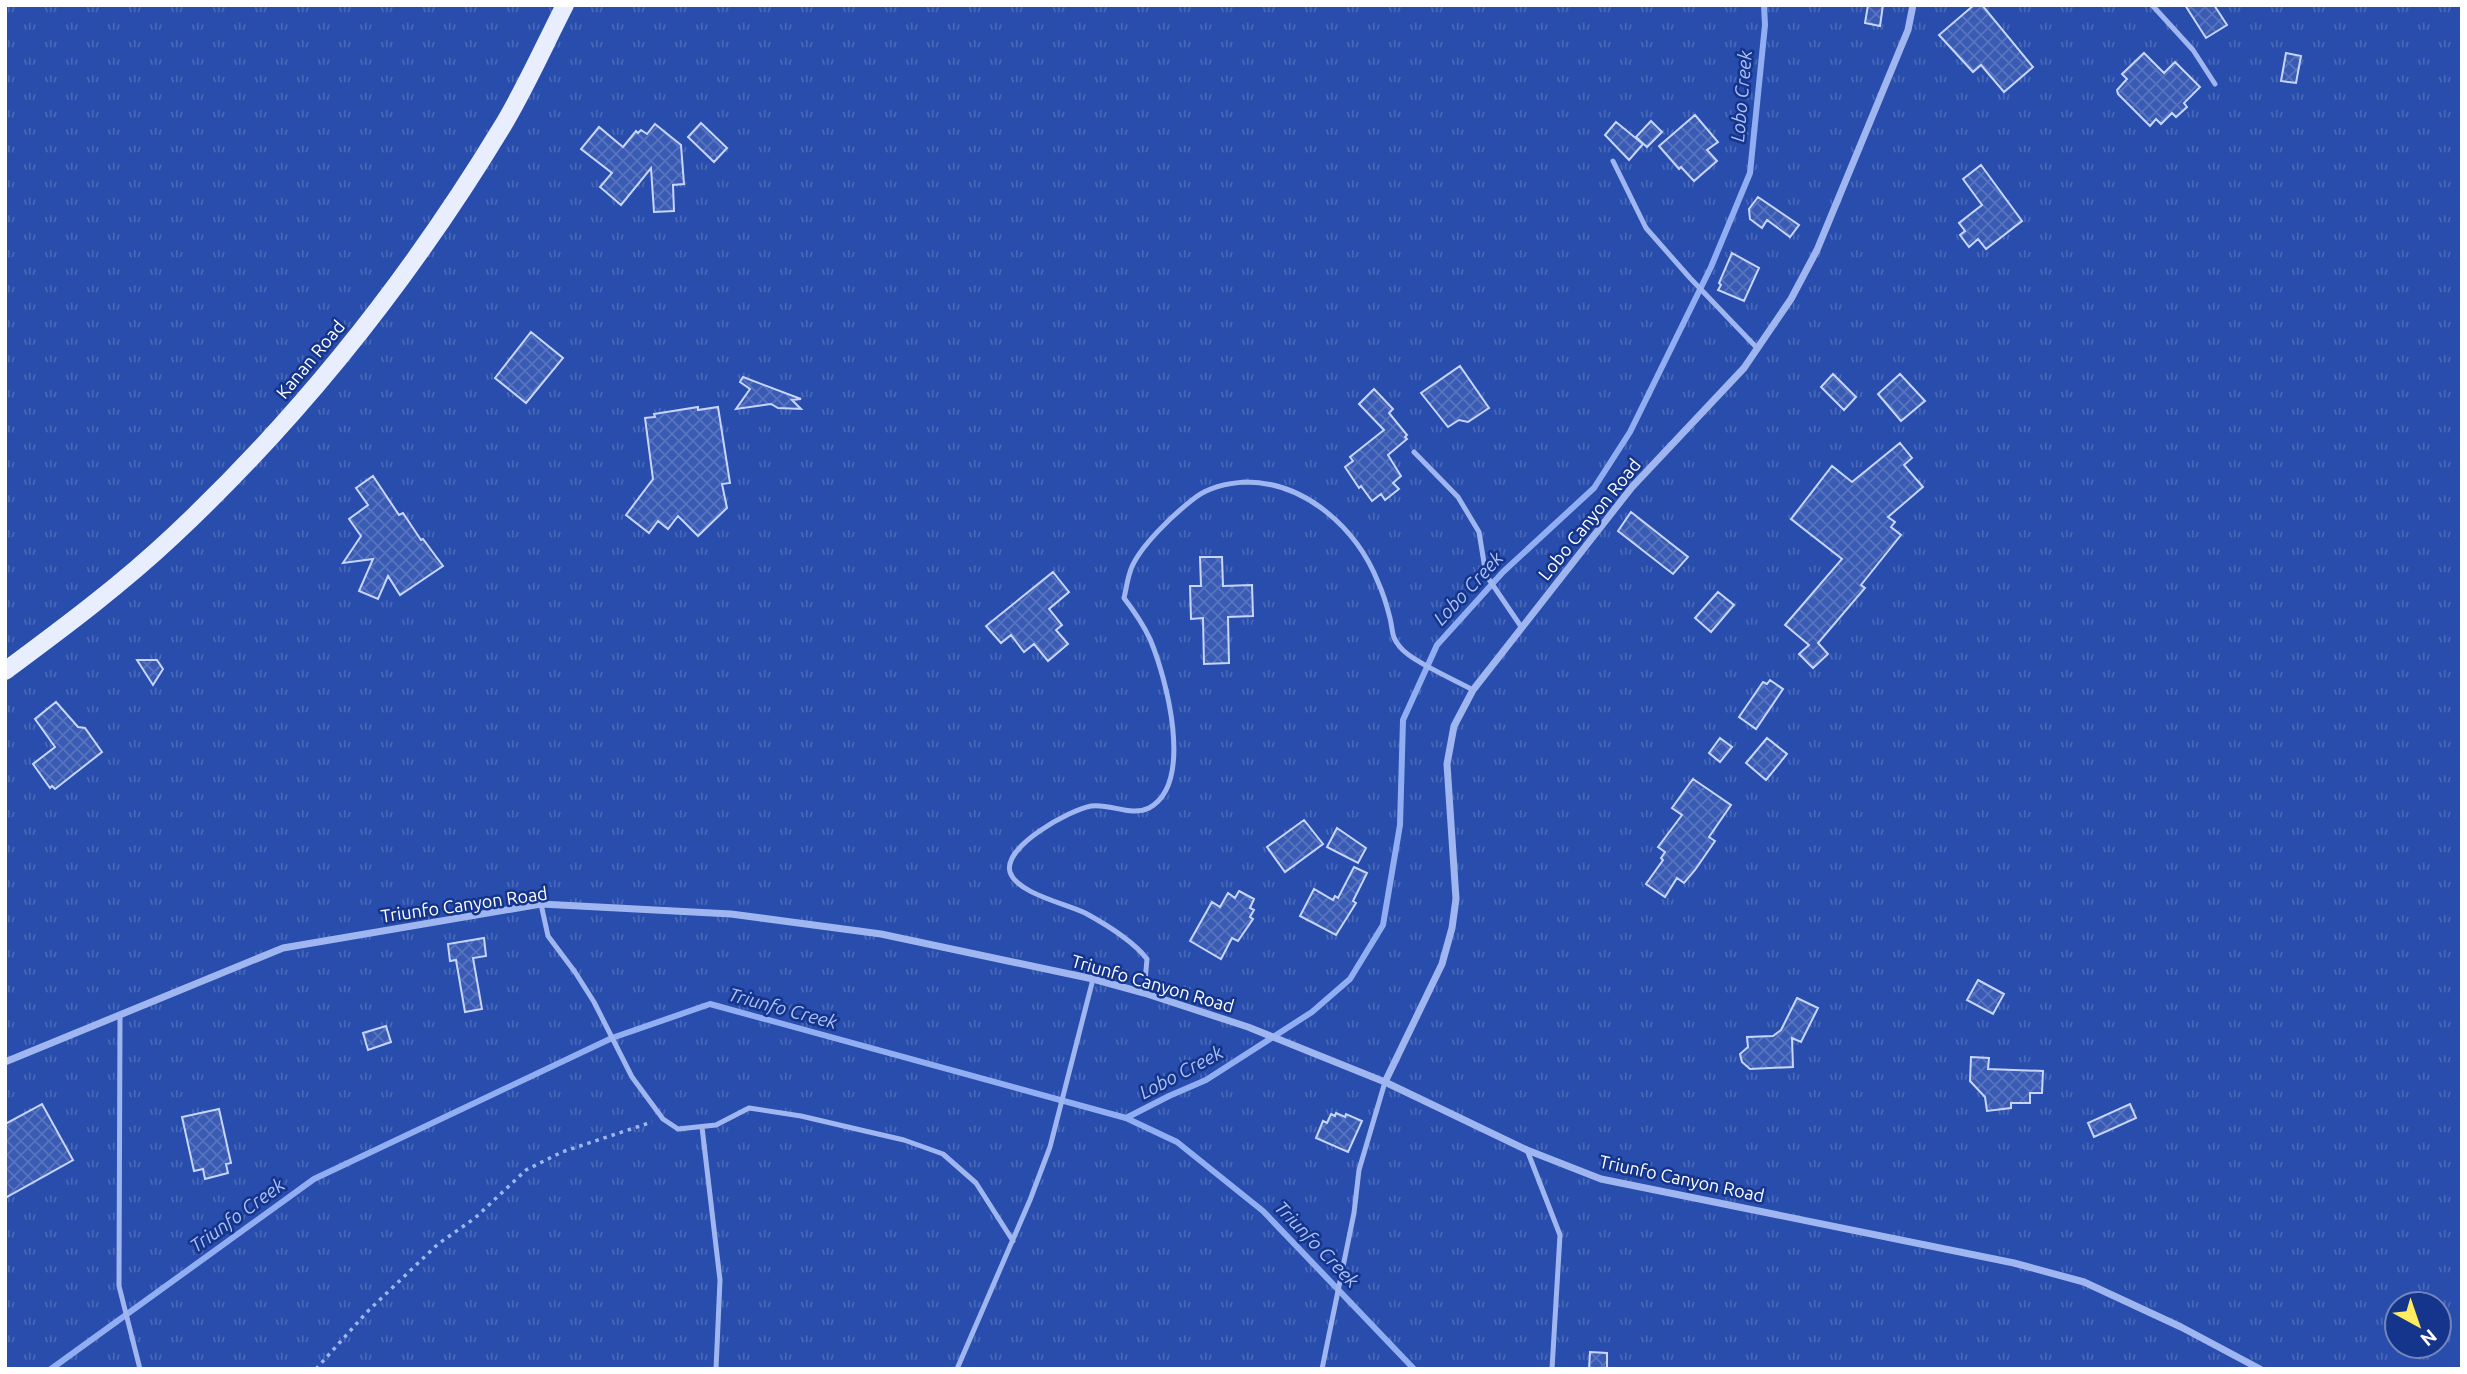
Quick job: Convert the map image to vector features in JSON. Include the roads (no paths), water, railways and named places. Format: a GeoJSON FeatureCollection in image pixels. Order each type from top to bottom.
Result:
{"type":"FeatureCollection","features":[{"type":"Feature","properties":{"kind":"main road","name":"Kanan Road"},"geometry":{"type":"LineString","coordinates":[[5,671],[103,597],[174,535],[249,460],[329,371],[415,261],[503,125],[565,5]]}},
{"type":"Feature","properties":{"kind":"street","name":"Lobo Canyon Road"},"geometry":{"type":"LineString","coordinates":[[1385,1082],[1442,964],[1452,928],[1456,899],[1447,764],[1454,726],[1473,690],[1632,488],[1744,368],[1791,299],[1817,250],[1908,30],[1913,5]]}},
{"type":"Feature","properties":{"kind":"street","name":"Triunfo Canyon Road"},"geometry":{"type":"LineString","coordinates":[[5,1062],[283,948],[541,904],[731,914],[867,932],[1093,979],[1248,1027],[1385,1082],[1527,1150],[1601,1179],[2014,1264],[2084,1282],[2181,1327],[2260,1369]]}},
{"type":"Feature","properties":{"kind":"lane"},"geometry":{"type":"LineString","coordinates":[[2152,5],[2193,50],[2215,84]]}},
{"type":"Feature","properties":{"kind":"lane"},"geometry":{"type":"LineString","coordinates":[[1613,161],[1646,228],[1758,348]]}},
{"type":"Feature","properties":{"kind":"lane"},"geometry":{"type":"LineString","coordinates":[[1413,452],[1458,497],[1479,532],[1486,576],[1522,628]]}},
{"type":"Feature","properties":{"kind":"lane"},"geometry":{"type":"LineString","coordinates":[[1144,993],[1147,959],[1139,949],[1087,914],[1033,892],[1016,882],[1010,872],[1009,863],[1016,850],[1037,832],[1073,813],[1089,806],[1103,805],[1127,811],[1147,809],[1160,800],[1170,783],[1174,750],[1170,708],[1150,640],[1140,619],[1124,598],[1130,570],[1154,535],[1187,503],[1204,491],[1230,482],[1265,482],[1296,491],[1330,514],[1356,542],[1378,580],[1391,619],[1392,637],[1402,650],[1473,690]]}},
{"type":"Feature","properties":{"kind":"lane"},"geometry":{"type":"LineString","coordinates":[[541,904],[548,936],[594,1002],[632,1077],[663,1119],[678,1129],[702,1127],[716,1125],[749,1108],[801,1116],[904,1140],[943,1154],[976,1183],[1013,1241]]}},
{"type":"Feature","properties":{"kind":"lane"},"geometry":{"type":"LineString","coordinates":[[957,1369],[1013,1241],[1050,1147],[1093,979]]}},
{"type":"Feature","properties":{"kind":"lane"},"geometry":{"type":"LineString","coordinates":[[120,1015],[119,1286],[140,1369]]}},
{"type":"Feature","properties":{"kind":"lane"},"geometry":{"type":"LineString","coordinates":[[1322,1369],[1354,1213],[1359,1170],[1385,1082]]}},
{"type":"Feature","properties":{"kind":"lane"},"geometry":{"type":"LineString","coordinates":[[702,1127],[720,1280],[716,1369]]}},
{"type":"Feature","properties":{"kind":"lane"},"geometry":{"type":"LineString","coordinates":[[1527,1150],[1560,1236],[1552,1369]]}},
{"type":"Feature","properties":{"kind":"waterway","name":"Lobo Creek"},"geometry":{"type":"LineString","coordinates":[[1126,1118],[1206,1080],[1312,1012],[1350,979],[1383,925],[1400,825],[1403,720],[1437,645],[1503,572],[1594,488],[1630,432],[1711,267],[1750,173],[1765,25],[1764,5]]}},
{"type":"Feature","properties":{"kind":"waterway","name":"Triunfo Creek"},"geometry":{"type":"LineString","coordinates":[[51,1369],[314,1179],[612,1038],[710,1004],[1126,1118],[1177,1142],[1263,1211],[1414,1369]]}}]}
